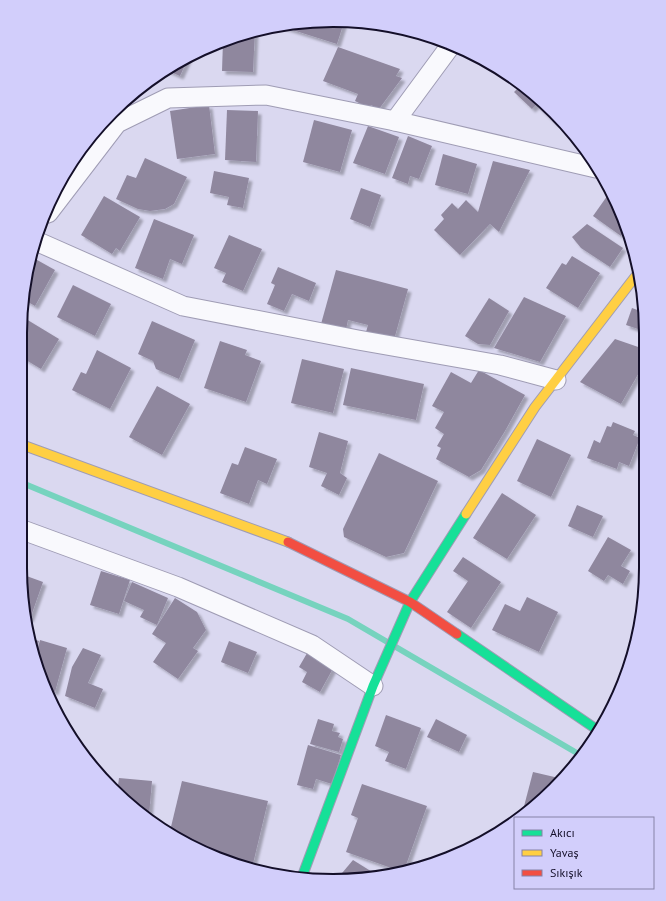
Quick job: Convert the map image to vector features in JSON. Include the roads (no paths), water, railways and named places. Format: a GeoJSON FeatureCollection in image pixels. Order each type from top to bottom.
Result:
{"type":"FeatureCollection","features":[{"type":"Feature","properties":{"kind":"street"},"geometry":{"type":"LineString","coordinates":[[395,121],[448,49]]}},
{"type":"Feature","properties":{"kind":"street"},"geometry":{"type":"LineString","coordinates":[[58,200],[117,123],[168,98],[266,96],[395,121],[589,166]]}},
{"type":"Feature","properties":{"kind":"street"},"geometry":{"type":"LineString","coordinates":[[40,243],[183,306],[500,365],[556,380]]}},
{"type":"Feature","properties":{"kind":"street"},"geometry":{"type":"LineString","coordinates":[[304,872],[376,678],[410,602],[535,407],[634,278]]}},
{"type":"Feature","properties":{"kind":"street"},"geometry":{"type":"LineString","coordinates":[[27,447],[282,539],[410,602],[594,727]]}},
{"type":"Feature","properties":{"kind":"street"},"geometry":{"type":"LineString","coordinates":[[27,532],[178,587],[312,645],[376,678]]}},
{"type":"Feature","properties":{"kind":"waterway"},"geometry":{"type":"LineString","coordinates":[[27,485],[348,619],[577,753]]}}]}
